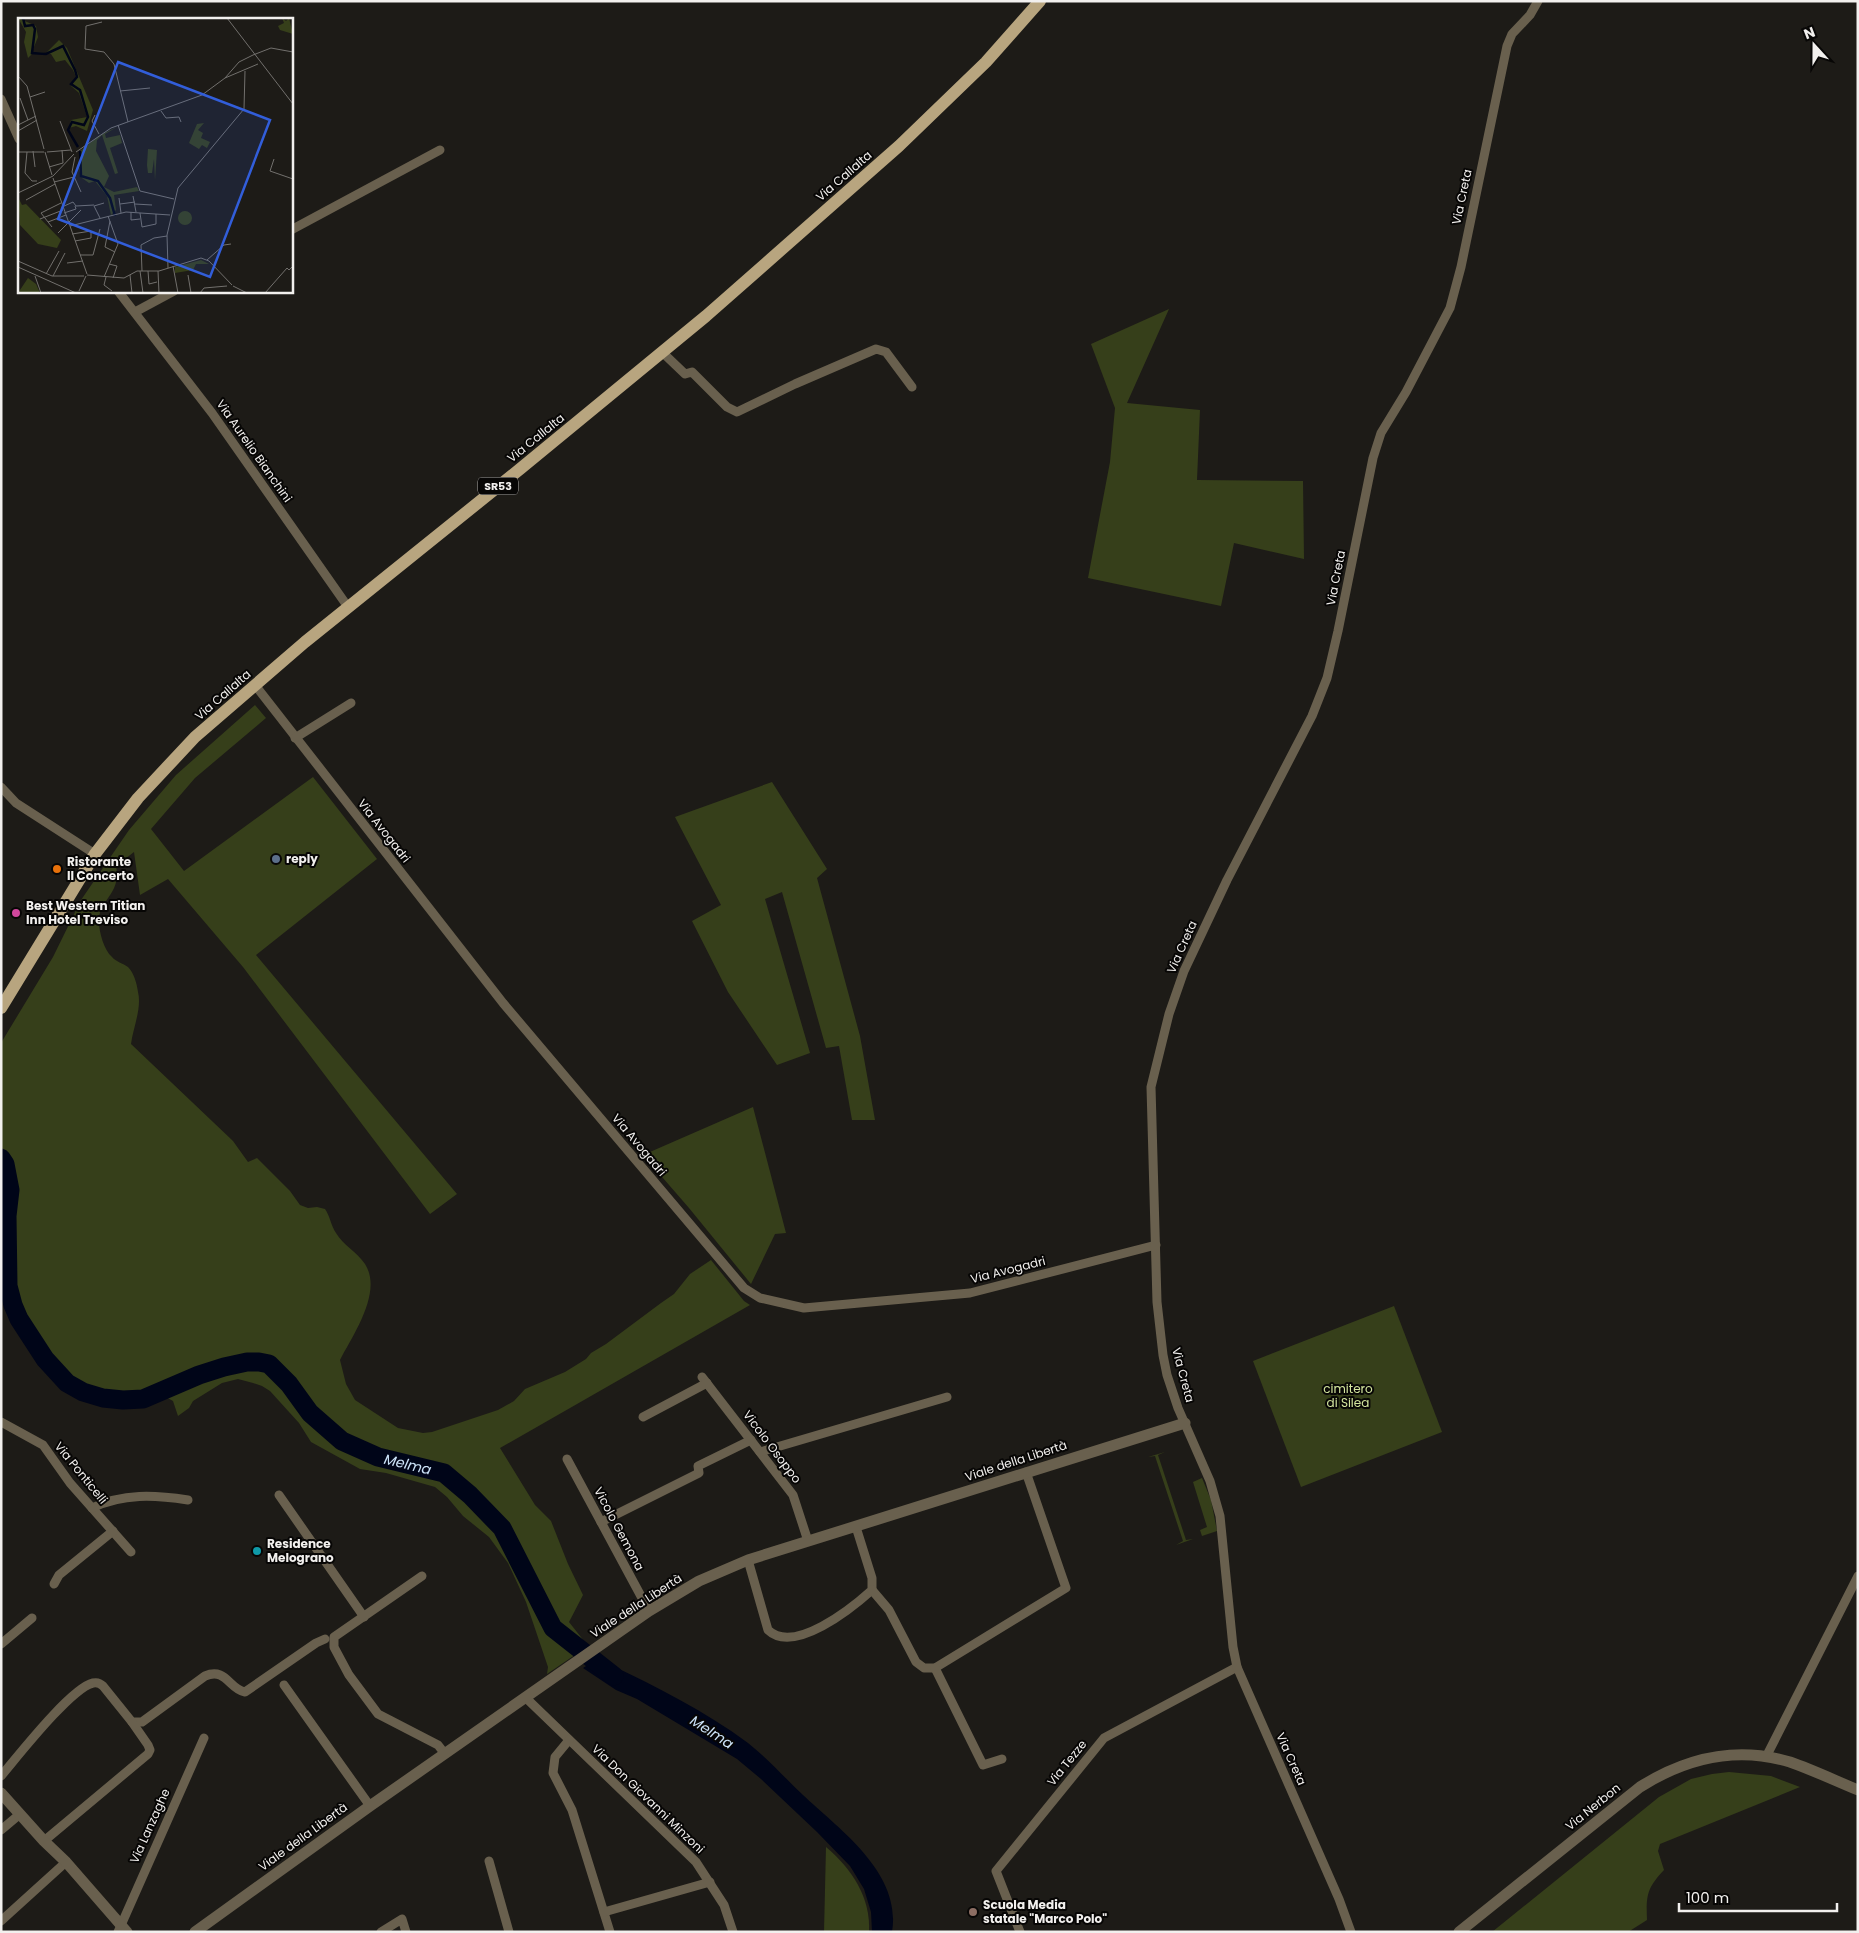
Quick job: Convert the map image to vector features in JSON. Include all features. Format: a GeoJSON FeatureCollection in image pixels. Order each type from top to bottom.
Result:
{"type":"FeatureCollection","features":[{"type":"Feature","properties":{"kind":"main road","name":"Via Callalta"},"geometry":{"type":"LineString","coordinates":[[1,1008],[95,854],[138,798],[195,737],[254,685],[713,310],[899,146],[986,62],[1040,1]]}},
{"type":"Feature","properties":{"kind":"street","name":"Via Creta"},"geometry":{"type":"LineString","coordinates":[[1351,1932],[1339,1899],[1237,1667],[1224,1569],[1220,1516],[1210,1481],[1184,1423],[1171,1387],[1164,1360],[1157,1302],[1151,1087],[1169,1014],[1184,971],[1312,716],[1327,678],[1373,458],[1381,433],[1406,392],[1450,308],[1461,267],[1507,46],[1512,34],[1530,15],[1538,1]]}},
{"type":"Feature","properties":{"kind":"street"},"geometry":{"type":"LineString","coordinates":[[1,99],[18,137]]}},
{"type":"Feature","properties":{"kind":"street"},"geometry":{"type":"LineString","coordinates":[[292,229],[440,150]]}},
{"type":"Feature","properties":{"kind":"street","name":"Via Aurelio Bianchini"},"geometry":{"type":"LineString","coordinates":[[119,292],[212,413],[348,608]]}},
{"type":"Feature","properties":{"kind":"street"},"geometry":{"type":"LineString","coordinates":[[135,312],[172,292]]}},
{"type":"Feature","properties":{"kind":"street"},"geometry":{"type":"LineString","coordinates":[[662,352],[685,374],[692,372],[727,407],[736,412],[876,349],[886,352],[912,388]]}},
{"type":"Feature","properties":{"kind":"street","name":"Via Avogadri"},"geometry":{"type":"LineString","coordinates":[[254,685],[503,1003],[744,1288],[760,1298],[804,1308],[970,1293],[1156,1245]]}},
{"type":"Feature","properties":{"kind":"street"},"geometry":{"type":"LineString","coordinates":[[295,738],[351,703]]}},
{"type":"Feature","properties":{"kind":"street"},"geometry":{"type":"LineString","coordinates":[[1,787],[16,803],[95,854]]}},
{"type":"Feature","properties":{"kind":"street","name":"Vicolo Osoppo"},"geometry":{"type":"LineString","coordinates":[[644,1417],[705,1380],[793,1495],[808,1541]]}},
{"type":"Feature","properties":{"kind":"street"},"geometry":{"type":"LineString","coordinates":[[760,1452],[947,1397]]}},
{"type":"Feature","properties":{"kind":"street","name":"Via Ponticelli"},"geometry":{"type":"LineString","coordinates":[[1,1422],[43,1445],[70,1483],[131,1552]]}},
{"type":"Feature","properties":{"kind":"street","name":"Viale della Libertà"},"geometry":{"type":"LineString","coordinates":[[195,1932],[370,1806],[574,1665],[604,1642],[649,1611],[698,1581],[748,1560],[1184,1423]]}},
{"type":"Feature","properties":{"kind":"street"},"geometry":{"type":"LineString","coordinates":[[601,1522],[699,1473],[698,1466],[751,1440]]}},
{"type":"Feature","properties":{"kind":"street","name":"Vicolo Gemona"},"geometry":{"type":"LineString","coordinates":[[567,1459],[649,1611]]}},
{"type":"Feature","properties":{"kind":"street"},"geometry":{"type":"LineString","coordinates":[[872,1590],[889,1610],[916,1662],[924,1668],[934,1668],[1066,1588],[1026,1472]]}},
{"type":"Feature","properties":{"kind":"street"},"geometry":{"type":"LineString","coordinates":[[279,1495],[364,1617]]}},
{"type":"Feature","properties":{"kind":"street"},"geometry":{"type":"LineString","coordinates":[[92,1508],[116,1499],[140,1496],[188,1500]]}},
{"type":"Feature","properties":{"kind":"street"},"geometry":{"type":"LineString","coordinates":[[748,1560],[768,1630],[782,1638],[826,1626],[845,1614],[872,1590],[872,1578],[856,1527]]}},
{"type":"Feature","properties":{"kind":"street"},"geometry":{"type":"LineString","coordinates":[[54,1584],[60,1575],[113,1531]]}},
{"type":"Feature","properties":{"kind":"street"},"geometry":{"type":"LineString","coordinates":[[132,1722],[142,1722],[208,1675],[223,1676],[238,1690],[245,1692],[316,1643],[330,1638],[364,1617],[422,1576]]}},
{"type":"Feature","properties":{"kind":"street"},"geometry":{"type":"LineString","coordinates":[[1766,1757],[1858,1576]]}},
{"type":"Feature","properties":{"kind":"street"},"geometry":{"type":"LineString","coordinates":[[1,1644],[32,1618]]}},
{"type":"Feature","properties":{"kind":"street"},"geometry":{"type":"LineString","coordinates":[[330,1638],[349,1675],[378,1714],[438,1745],[445,1754]]}},
{"type":"Feature","properties":{"kind":"street","name":"Via Tezze"},"geometry":{"type":"LineString","coordinates":[[1020,1932],[996,1871],[1104,1738],[1237,1667]]}},
{"type":"Feature","properties":{"kind":"street"},"geometry":{"type":"LineString","coordinates":[[934,1668],[983,1765],[1002,1759]]}},
{"type":"Feature","properties":{"kind":"street"},"geometry":{"type":"LineString","coordinates":[[1,1776],[69,1699],[92,1683],[98,1683],[103,1686],[148,1745],[150,1750],[148,1754],[44,1841]]}},
{"type":"Feature","properties":{"kind":"street"},"geometry":{"type":"LineString","coordinates":[[284,1685],[370,1806]]}},
{"type":"Feature","properties":{"kind":"street","name":"Via Don Giovanni Minzoni"},"geometry":{"type":"LineString","coordinates":[[526,1698],[696,1862],[724,1905],[733,1932]]}},
{"type":"Feature","properties":{"kind":"street","name":"Via Lanzaghe"},"geometry":{"type":"LineString","coordinates":[[1,1793],[44,1841],[66,1862],[122,1929],[204,1738]]}},
{"type":"Feature","properties":{"kind":"street"},"geometry":{"type":"LineString","coordinates":[[569,1740],[555,1757],[553,1773],[572,1810],[610,1932]]}},
{"type":"Feature","properties":{"kind":"street","name":"Via Nerbon"},"geometry":{"type":"LineString","coordinates":[[1459,1932],[1622,1801],[1658,1776],[1674,1768],[1705,1758],[1739,1755],[1766,1757],[1790,1762],[1858,1790]]}},
{"type":"Feature","properties":{"kind":"street"},"geometry":{"type":"LineString","coordinates":[[1,1830],[20,1814]]}},
{"type":"Feature","properties":{"kind":"street"},"geometry":{"type":"LineString","coordinates":[[489,1861],[509,1932]]}},
{"type":"Feature","properties":{"kind":"street"},"geometry":{"type":"LineString","coordinates":[[1,1921],[66,1862]]}},
{"type":"Feature","properties":{"kind":"street"},"geometry":{"type":"LineString","coordinates":[[604,1912],[710,1882]]}},
{"type":"Feature","properties":{"kind":"street"},"geometry":{"type":"LineString","coordinates":[[382,1932],[402,1919],[406,1932]]}},
{"type":"Feature","properties":{"kind":"green space"},"geometry":{"type":"Polygon","coordinates":[[[1169,309],[1127,403],[1200,410],[1197,480],[1303,481],[1304,559],[1234,543],[1221,606],[1088,578],[1110,462],[1115,408],[1091,344],[1169,309]]]}},
{"type":"Feature","properties":{"kind":"green space"},"geometry":{"type":"Polygon","coordinates":[[[255,705],[266,718],[195,778],[151,829],[184,871],[313,777],[377,859],[256,955],[457,1194],[430,1214],[243,967],[168,879],[140,895],[134,852],[116,866],[116,883],[102,908],[99,926],[109,954],[115,960],[128,967],[136,982],[139,1005],[131,1044],[233,1141],[248,1162],[257,1158],[290,1191],[300,1205],[308,1208],[317,1207],[325,1209],[339,1237],[365,1264],[370,1275],[371,1287],[368,1300],[358,1326],[340,1360],[346,1384],[355,1400],[398,1428],[423,1433],[432,1432],[498,1410],[514,1401],[525,1389],[565,1372],[586,1359],[591,1353],[674,1294],[690,1274],[711,1260],[744,1301],[750,1305],[500,1448],[535,1505],[551,1521],[583,1595],[569,1622],[588,1646],[547,1674],[548,1667],[526,1602],[508,1563],[489,1537],[463,1516],[447,1497],[435,1487],[386,1473],[360,1469],[311,1442],[299,1423],[270,1391],[262,1386],[238,1379],[222,1383],[193,1401],[189,1408],[178,1416],[173,1401],[164,1396],[146,1402],[122,1404],[88,1398],[71,1390],[55,1376],[18,1325],[10,1307],[6,1291],[4,1233],[7,1188],[1,1164],[1,1043],[53,957],[81,900],[129,830],[176,775],[255,705]]]}},
{"type":"Feature","properties":{"kind":"green space"},"geometry":{"type":"Polygon","coordinates":[[[772,782],[827,869],[817,878],[860,1036],[875,1120],[852,1120],[839,1046],[826,1048],[782,892],[765,899],[810,1053],[777,1065],[728,992],[692,921],[721,905],[675,817],[772,782]]]}},
{"type":"Feature","properties":{"kind":"green space"},"geometry":{"type":"Polygon","coordinates":[[[753,1107],[786,1233],[775,1234],[751,1284],[643,1155],[753,1107]]]}},
{"type":"Feature","properties":{"kind":"green space","name":"cimitero di Silea"},"geometry":{"type":"Polygon","coordinates":[[[1394,1306],[1442,1432],[1301,1487],[1253,1361],[1394,1306]]]}},
{"type":"Feature","properties":{"kind":"green space"},"geometry":{"type":"Polygon","coordinates":[[[1165,1452],[1158,1455],[1186,1540],[1193,1539],[1176,1545],[1183,1541],[1155,1456],[1148,1457],[1165,1452]]]}},
{"type":"Feature","properties":{"kind":"green space"},"geometry":{"type":"Polygon","coordinates":[[[1202,1478],[1211,1500],[1217,1531],[1202,1536],[1200,1530],[1207,1527],[1193,1482],[1202,1478]]]}},
{"type":"Feature","properties":{"kind":"green space"},"geometry":{"type":"Polygon","coordinates":[[[1729,1772],[1771,1776],[1800,1787],[1660,1844],[1658,1851],[1664,1870],[1654,1882],[1649,1892],[1647,1898],[1647,1920],[1628,1932],[1492,1932],[1659,1797],[1691,1779],[1729,1772]]]}},
{"type":"Feature","properties":{"kind":"green space"},"geometry":{"type":"Polygon","coordinates":[[[826,1847],[844,1864],[858,1884],[867,1907],[869,1932],[824,1932],[826,1847]]]}},
{"type":"Feature","properties":{"kind":"water"},"geometry":{"type":"Polygon","coordinates":[[[600,1657],[609,1664],[698,1710],[732,1731],[769,1762],[850,1838],[878,1872],[888,1891],[893,1911],[892,1932],[872,1932],[871,1912],[864,1889],[850,1866],[761,1779],[737,1759],[637,1699],[616,1690],[583,1668],[600,1657]]]}},
{"type":"Feature","properties":{"kind":"waterway","name":"Melma"},"geometry":{"type":"LineString","coordinates":[[1,1158],[5,1164],[10,1190],[7,1216],[8,1286],[13,1305],[19,1319],[45,1359],[67,1383],[83,1392],[103,1398],[143,1399],[199,1375],[224,1367],[247,1362],[269,1364],[289,1384],[310,1413],[342,1441],[378,1457],[444,1473],[470,1495],[502,1528],[553,1628],[614,1676]]}},
{"type":"Feature","properties":{"kind":"place","name":"reply"},"geometry":{"type":"Point","coordinates":[276,859]}},
{"type":"Feature","properties":{"kind":"place","name":"Ristorante Il Concerto"},"geometry":{"type":"Point","coordinates":[57,869]}},
{"type":"Feature","properties":{"kind":"place","name":"Best Western Titian Inn Hotel Treviso"},"geometry":{"type":"Point","coordinates":[16,913]}},
{"type":"Feature","properties":{"kind":"place","name":"Residence Melograno"},"geometry":{"type":"Point","coordinates":[257,1551]}},
{"type":"Feature","properties":{"kind":"place","name":"Scuola Media statale \"Marco Polo\""},"geometry":{"type":"Point","coordinates":[973,1912]}}]}
